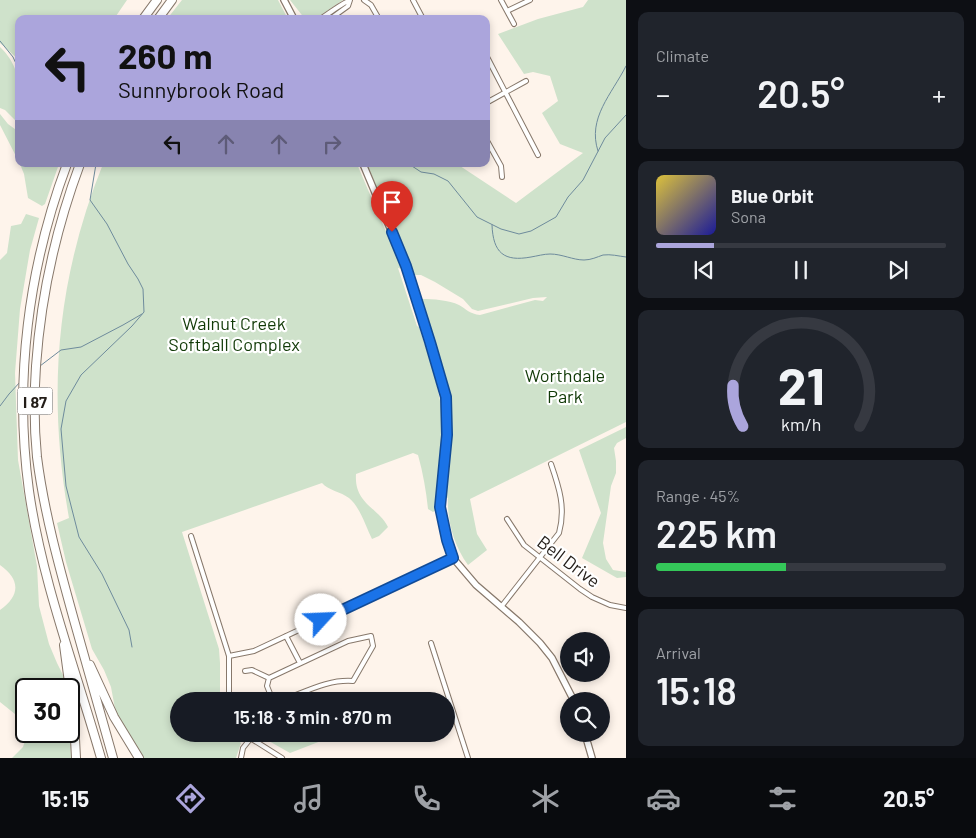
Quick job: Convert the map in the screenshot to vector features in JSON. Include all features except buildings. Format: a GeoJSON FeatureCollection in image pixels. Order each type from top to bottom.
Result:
{"type":"FeatureCollection","features":[{"type":"Feature","properties":{"kind":"highway"},"geometry":{"type":"LineString","coordinates":[[146,15],[157,0]]}},
{"type":"Feature","properties":{"kind":"highway"},"geometry":{"type":"LineString","coordinates":[[161,15],[172,0]]}},
{"type":"Feature","properties":{"kind":"highway","name":"I 87"},"geometry":{"type":"LineString","coordinates":[[66,167],[53,204],[36,270],[27,331],[23,396],[25,448],[29,491],[40,542],[101,758]]}},
{"type":"Feature","properties":{"kind":"highway","name":"I 87"},"geometry":{"type":"LineString","coordinates":[[79,167],[62,214],[44,293],[35,389],[37,456],[45,506],[79,640],[113,758]]}},
{"type":"Feature","properties":{"kind":"highway"},"geometry":{"type":"LineString","coordinates":[[60,618],[74,720],[76,758]]}},
{"type":"Feature","properties":{"kind":"highway"},"geometry":{"type":"LineString","coordinates":[[79,640],[107,704],[139,758]]}},
{"type":"Feature","properties":{"kind":"main road"},"geometry":{"type":"LineString","coordinates":[[284,0],[292,15]]}},
{"type":"Feature","properties":{"kind":"main road"},"geometry":{"type":"LineString","coordinates":[[364,167],[406,266],[446,397],[447,435],[440,507],[453,558],[476,586],[540,643],[552,658],[569,692]]}},
{"type":"Feature","properties":{"kind":"main road"},"geometry":{"type":"LineString","coordinates":[[587,742],[592,758]]}},
{"type":"Feature","properties":{"kind":"street"},"geometry":{"type":"LineString","coordinates":[[333,15],[348,6],[349,0]]}},
{"type":"Feature","properties":{"kind":"street"},"geometry":{"type":"LineString","coordinates":[[364,0],[371,6],[377,15]]}},
{"type":"Feature","properties":{"kind":"street"},"geometry":{"type":"LineString","coordinates":[[413,0],[421,15]]}},
{"type":"Feature","properties":{"kind":"street"},"geometry":{"type":"LineString","coordinates":[[501,0],[514,24]]}},
{"type":"Feature","properties":{"kind":"street"},"geometry":{"type":"LineString","coordinates":[[507,11],[530,0]]}},
{"type":"Feature","properties":{"kind":"street"},"geometry":{"type":"LineString","coordinates":[[490,62],[538,155]]}},
{"type":"Feature","properties":{"kind":"street"},"geometry":{"type":"LineString","coordinates":[[490,101],[526,81]]}},
{"type":"Feature","properties":{"kind":"street"},"geometry":{"type":"LineString","coordinates":[[490,145],[501,166],[502,177]]}},
{"type":"Feature","properties":{"kind":"street"},"geometry":{"type":"LineString","coordinates":[[501,607],[559,533],[563,521],[560,492],[551,464]]}},
{"type":"Feature","properties":{"kind":"street","name":"Bell Drive"},"geometry":{"type":"LineString","coordinates":[[507,519],[524,545],[592,597],[610,605],[626,608]]}},
{"type":"Feature","properties":{"kind":"street"},"geometry":{"type":"LineString","coordinates":[[191,536],[228,656],[229,692]]}},
{"type":"Feature","properties":{"kind":"street"},"geometry":{"type":"LineString","coordinates":[[228,656],[254,651],[453,558]]}},
{"type":"Feature","properties":{"kind":"street"},"geometry":{"type":"LineString","coordinates":[[286,636],[300,663]]}},
{"type":"Feature","properties":{"kind":"street"},"geometry":{"type":"LineString","coordinates":[[269,678],[348,641],[370,636],[373,646],[353,681],[328,682],[303,692]]}},
{"type":"Feature","properties":{"kind":"street"},"geometry":{"type":"LineString","coordinates":[[431,643],[468,758]]}},
{"type":"Feature","properties":{"kind":"street"},"geometry":{"type":"LineString","coordinates":[[246,670],[252,670],[269,678]]}},
{"type":"Feature","properties":{"kind":"street"},"geometry":{"type":"LineString","coordinates":[[269,678],[267,686],[269,692]]}},
{"type":"Feature","properties":{"kind":"street"},"geometry":{"type":"LineString","coordinates":[[241,758],[243,748],[248,742]]}},
{"type":"Feature","properties":{"kind":"street"},"geometry":{"type":"LineString","coordinates":[[257,742],[282,758]]}},
{"type":"Feature","properties":{"kind":"green space"},"geometry":{"type":"Polygon","coordinates":[[[0,0],[127,0],[117,15],[15,15],[15,56],[0,43],[0,0]]]}},
{"type":"Feature","properties":{"kind":"green space"},"geometry":{"type":"Polygon","coordinates":[[[182,0],[278,0],[286,15],[170,15],[182,0]]]}},
{"type":"Feature","properties":{"kind":"green space"},"geometry":{"type":"Polygon","coordinates":[[[290,0],[343,0],[321,15],[302,15],[290,0]]]}},
{"type":"Feature","properties":{"kind":"green space","name":"Worthdale Park"},"geometry":{"type":"Polygon","coordinates":[[[588,0],[626,0],[626,422],[470,499],[477,534],[487,550],[468,565],[452,533],[448,498],[445,496],[452,423],[452,403],[422,299],[451,302],[480,315],[535,300],[543,301],[547,297],[533,298],[478,311],[472,309],[463,299],[435,282],[421,275],[414,275],[368,167],[462,167],[516,203],[583,153],[560,144],[542,113],[558,101],[550,76],[533,72],[524,74],[498,34],[538,19],[583,7],[588,0]]]}},
{"type":"Feature","properties":{"kind":"green space"},"geometry":{"type":"Polygon","coordinates":[[[0,47],[8,56],[15,70],[15,120],[5,110],[0,108],[0,47]]]}},
{"type":"Feature","properties":{"kind":"green space"},"geometry":{"type":"Polygon","coordinates":[[[0,114],[15,129],[15,154],[0,125],[0,114]]]}},
{"type":"Feature","properties":{"kind":"green space"},"geometry":{"type":"Polygon","coordinates":[[[21,167],[58,167],[45,204],[42,206],[28,198],[21,167]]]}},
{"type":"Feature","properties":{"kind":"green space","name":"Walnut Creek Softball Complex"},"geometry":{"type":"Polygon","coordinates":[[[102,167],[358,167],[402,269],[398,268],[417,326],[419,327],[439,394],[443,436],[437,491],[438,509],[433,512],[428,509],[418,455],[413,453],[356,474],[356,484],[363,499],[384,520],[388,527],[379,536],[372,539],[360,512],[353,502],[322,483],[182,532],[219,649],[220,692],[170,692],[170,742],[240,742],[236,758],[144,758],[116,714],[111,687],[92,649],[66,562],[57,523],[69,518],[58,427],[58,382],[60,338],[75,251],[87,208],[102,167]]]}},
{"type":"Feature","properties":{"kind":"green space"},"geometry":{"type":"Polygon","coordinates":[[[26,214],[39,218],[30,250],[20,309],[15,373],[18,460],[37,566],[39,606],[49,644],[64,678],[15,678],[15,714],[0,702],[0,610],[12,599],[15,587],[14,581],[7,570],[0,565],[0,260],[7,253],[11,226],[21,224],[26,214]]]}},
{"type":"Feature","properties":{"kind":"green space"},"geometry":{"type":"Polygon","coordinates":[[[626,427],[626,438],[617,443],[614,448],[616,473],[611,486],[603,543],[606,559],[613,570],[626,572],[626,577],[617,578],[582,558],[601,513],[579,450],[626,427]]]}},
{"type":"Feature","properties":{"kind":"green space"},"geometry":{"type":"Polygon","coordinates":[[[271,742],[318,742],[290,753],[271,742]]]}},
{"type":"Feature","properties":{"kind":"green space"},"geometry":{"type":"Polygon","coordinates":[[[24,743],[70,743],[71,758],[12,758],[23,747],[24,743]]]}},
{"type":"Feature","properties":{"kind":"waterway"},"geometry":{"type":"LineString","coordinates":[[0,41],[15,61]]}},
{"type":"Feature","properties":{"kind":"waterway"},"geometry":{"type":"LineString","coordinates":[[598,151],[595,139],[598,117],[626,66]]}},
{"type":"Feature","properties":{"kind":"waterway"},"geometry":{"type":"LineString","coordinates":[[414,167],[421,172],[434,174],[448,181],[477,217],[501,229],[519,234],[531,231],[556,217],[568,197],[583,180],[605,138],[626,115]]}},
{"type":"Feature","properties":{"kind":"waterway"},"geometry":{"type":"LineString","coordinates":[[96,167],[90,200],[107,224],[143,289],[144,312],[81,375],[66,401],[61,429],[66,486],[79,537],[102,574],[129,630],[132,647]]}},
{"type":"Feature","properties":{"kind":"waterway"},"geometry":{"type":"LineString","coordinates":[[492,225],[498,249],[507,256],[514,258],[550,254],[584,260],[603,255],[626,257]]}},
{"type":"Feature","properties":{"kind":"waterway"},"geometry":{"type":"LineString","coordinates":[[40,366],[61,350],[81,347],[142,314]]}},
{"type":"Feature","properties":{"kind":"waterway"},"geometry":{"type":"LineString","coordinates":[[0,406],[21,381]]}},
{"type":"Feature","properties":{"kind":"route"},"geometry":{"type":"LineString","coordinates":[[321,620],[453,558],[440,507],[447,435],[446,397],[406,266],[392,232]]}}]}
